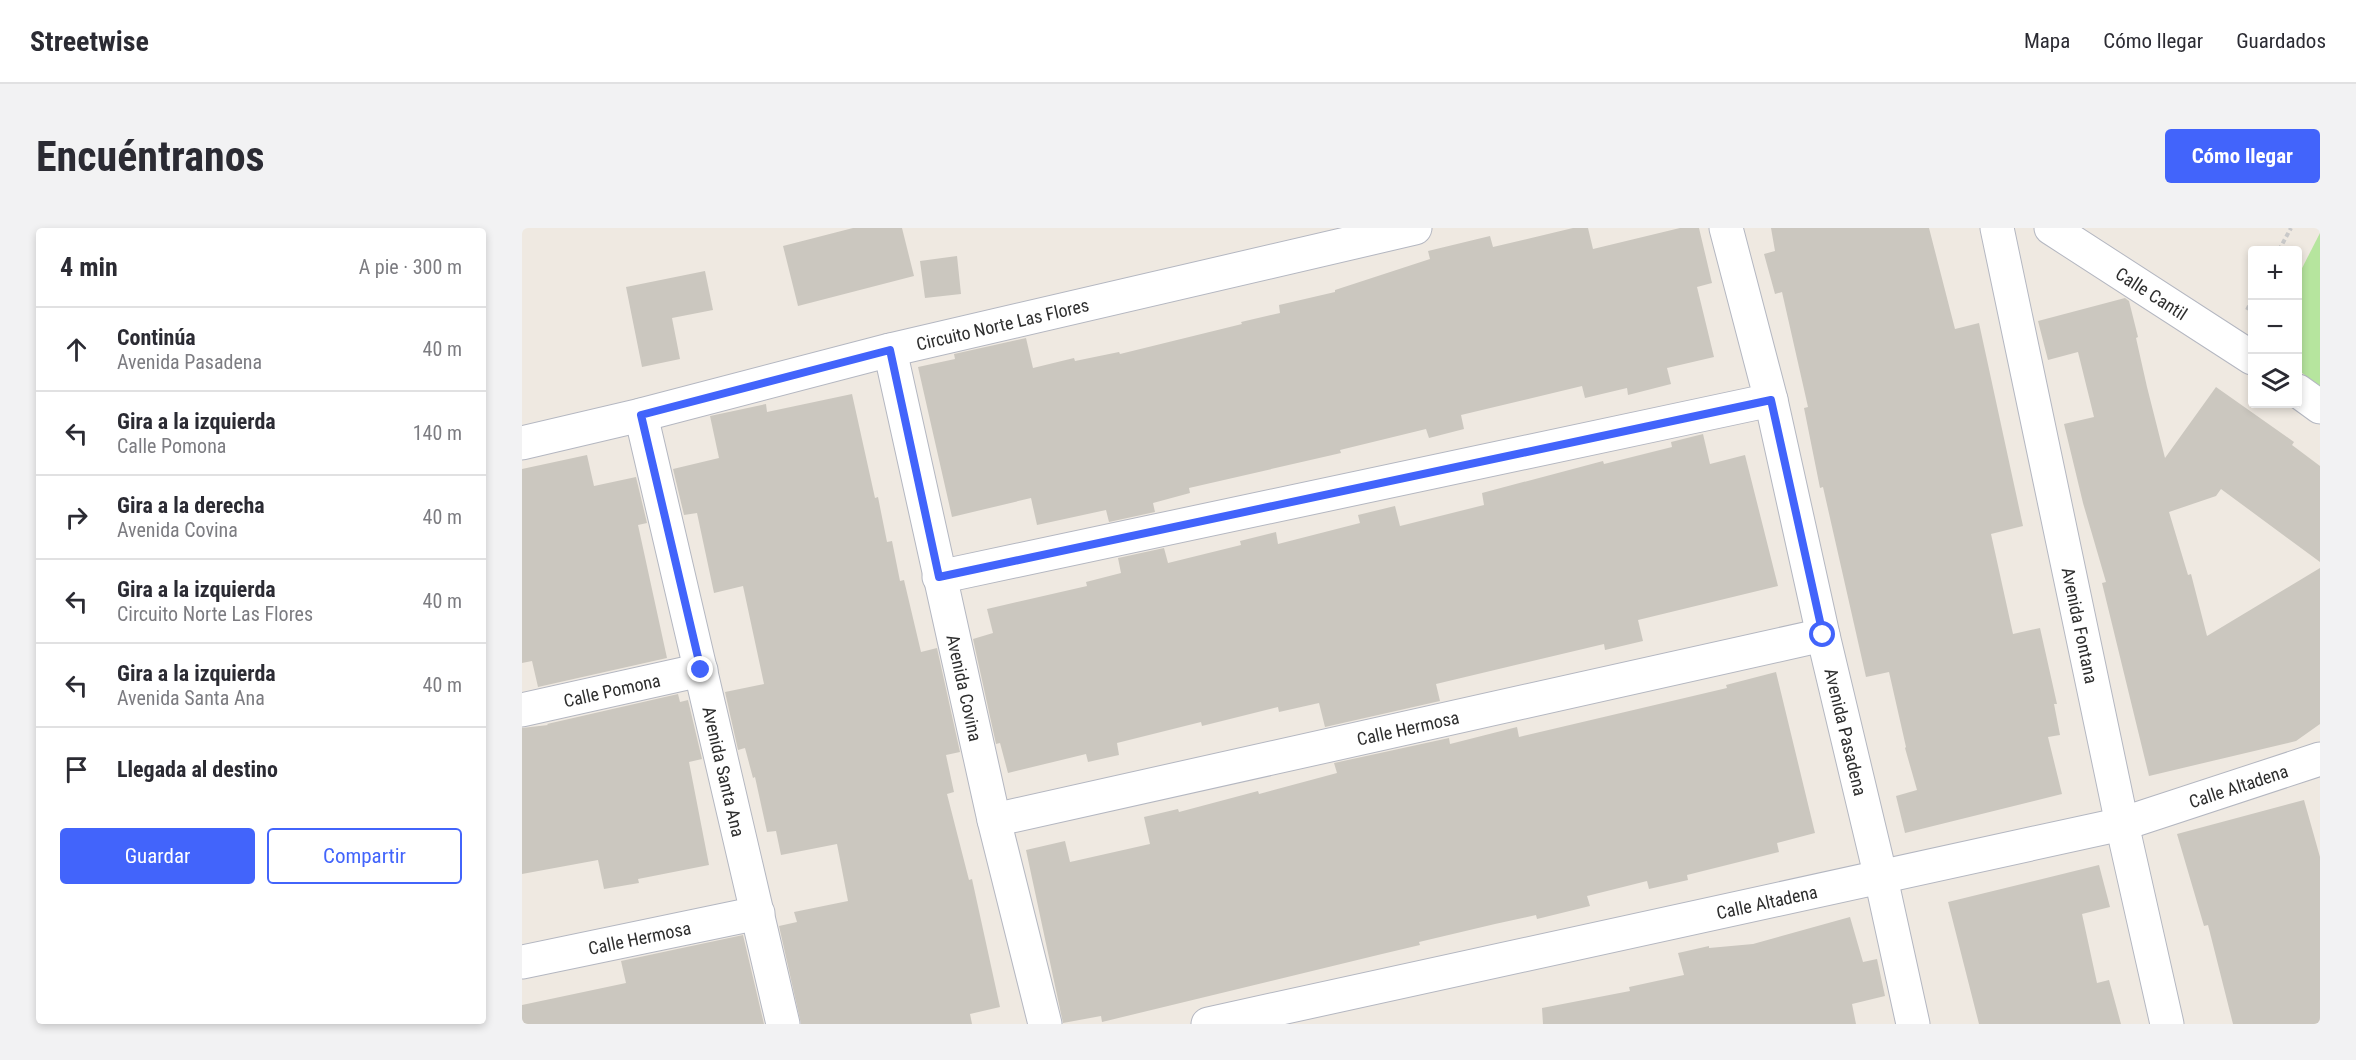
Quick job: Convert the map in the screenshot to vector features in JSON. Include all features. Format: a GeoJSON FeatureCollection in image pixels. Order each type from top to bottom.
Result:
{"type":"FeatureCollection","features":[{"type":"Feature","properties":{"kind":"street","name":"Circuito Norte Las Flores"},"geometry":{"type":"LineString","coordinates":[[522,443],[641,415],[890,350],[1414,228]]}},
{"type":"Feature","properties":{"kind":"street","name":"Avenida Pasadena"},"geometry":{"type":"LineString","coordinates":[[1726,228],[1771,400],[1913,1024]]}},
{"type":"Feature","properties":{"kind":"street","name":"Avenida Fontana"},"geometry":{"type":"LineString","coordinates":[[1997,228],[2122,824],[2167,1024]]}},
{"type":"Feature","properties":{"kind":"street","name":"Calle Cantil"},"geometry":{"type":"LineString","coordinates":[[2051,228],[2248,355]]}},
{"type":"Feature","properties":{"kind":"street","name":"Avenida Covina"},"geometry":{"type":"LineString","coordinates":[[890,350],[994,820],[1045,1024]]}},
{"type":"Feature","properties":{"kind":"street"},"geometry":{"type":"LineString","coordinates":[[2302,394],[2320,407]]}},
{"type":"Feature","properties":{"kind":"street"},"geometry":{"type":"LineString","coordinates":[[939,577],[1771,400]]}},
{"type":"Feature","properties":{"kind":"street","name":"Avenida Santa Ana"},"geometry":{"type":"LineString","coordinates":[[641,415],[783,1024]]}},
{"type":"Feature","properties":{"kind":"street","name":"Calle Hermosa"},"geometry":{"type":"LineString","coordinates":[[994,820],[1823,635]]}},
{"type":"Feature","properties":{"kind":"street","name":"Calle Pomona"},"geometry":{"type":"LineString","coordinates":[[522,710],[701,670]]}},
{"type":"Feature","properties":{"kind":"street","name":"Calle Altadena"},"geometry":{"type":"LineString","coordinates":[[1208,1024],[1310,1014],[1881,878],[2122,824],[2320,759]]}},
{"type":"Feature","properties":{"kind":"street","name":"Calle Hermosa"},"geometry":{"type":"LineString","coordinates":[[522,962],[758,913]]}},
{"type":"Feature","properties":{"kind":"path"},"geometry":{"type":"LineString","coordinates":[[2281,246],[2291,228]]}},
{"type":"Feature","properties":{"kind":"green space"},"geometry":{"type":"Polygon","coordinates":[[[2320,233],[2320,386],[2302,373],[2302,268],[2320,233]]]}},
{"type":"Feature","properties":{"kind":"building"},"geometry":{"type":"Polygon","coordinates":[[[853,228],[902,228],[914,276],[798,306],[783,246],[853,228]]]}},
{"type":"Feature","properties":{"kind":"building"},"geometry":{"type":"Polygon","coordinates":[[[1573,228],[1588,228],[1593,249],[1680,228],[1699,228],[1712,283],[1697,287],[1714,357],[1667,368],[1671,384],[1628,395],[1627,388],[1585,398],[1582,386],[1461,415],[1464,429],[1429,438],[1426,429],[1340,450],[1341,453],[1189,488],[1190,493],[1153,503],[1155,512],[1109,522],[1106,510],[1037,525],[1031,498],[952,517],[918,367],[955,359],[954,354],[1026,338],[1033,368],[1074,358],[1075,361],[1119,352],[1120,354],[1280,313],[1279,305],[1335,292],[1335,290],[1430,259],[1428,251],[1490,236],[1493,247],[1573,228]]]}},
{"type":"Feature","properties":{"kind":"building"},"geometry":{"type":"Polygon","coordinates":[[[1771,228],[1929,228],[1955,329],[1979,323],[2023,526],[1991,534],[2013,634],[2040,628],[2057,704],[2054,704],[2060,735],[2048,737],[2062,794],[1905,833],[1896,796],[1917,790],[1905,748],[1889,672],[1866,677],[1823,487],[1820,488],[1804,408],[1808,407],[1782,292],[1775,294],[1764,254],[1775,251],[1771,228]]]}},
{"type":"Feature","properties":{"kind":"building"},"geometry":{"type":"Polygon","coordinates":[[[957,256],[961,294],[925,298],[920,261],[957,256]]]}},
{"type":"Feature","properties":{"kind":"building"},"geometry":{"type":"Polygon","coordinates":[[[705,271],[713,310],[672,318],[680,359],[642,367],[626,287],[705,271]]]}},
{"type":"Feature","properties":{"kind":"building"},"geometry":{"type":"Polygon","coordinates":[[[2125,298],[2129,301],[2138,337],[2136,338],[2165,458],[2216,387],[2294,442],[2292,445],[2320,466],[2320,562],[2221,489],[2216,496],[2169,512],[2188,575],[2191,574],[2207,636],[2320,568],[2320,724],[2296,741],[2149,776],[2102,583],[2106,582],[2083,503],[2064,424],[2094,417],[2078,352],[2048,360],[2038,321],[2125,298]]]}},
{"type":"Feature","properties":{"kind":"building"},"geometry":{"type":"Polygon","coordinates":[[[852,394],[887,542],[892,541],[900,581],[904,580],[921,652],[937,648],[960,752],[946,755],[954,792],[947,794],[969,880],[972,879],[1000,1007],[970,1014],[972,1024],[801,1024],[779,926],[797,922],[794,912],[848,901],[837,844],[781,855],[776,831],[767,832],[755,777],[753,778],[745,748],[738,750],[725,692],[764,684],[743,586],[714,593],[697,513],[684,515],[673,469],[719,458],[710,416],[766,404],[767,412],[852,394]]]}},
{"type":"Feature","properties":{"kind":"building"},"geometry":{"type":"Polygon","coordinates":[[[1703,434],[1710,464],[1745,455],[1778,586],[1638,620],[1643,641],[1605,650],[1604,644],[1436,684],[1440,701],[1325,727],[1319,703],[1279,712],[1278,707],[1202,726],[1201,722],[1117,743],[1119,755],[1088,762],[1086,754],[1008,773],[1000,743],[996,744],[973,639],[993,633],[987,609],[1087,586],[1086,582],[1121,573],[1118,558],[1164,548],[1168,563],[1241,545],[1240,541],[1276,532],[1278,544],[1360,523],[1358,515],[1395,506],[1400,526],[1484,505],[1482,493],[1603,461],[1604,464],[1672,447],[1671,442],[1703,434]]]}},
{"type":"Feature","properties":{"kind":"building"},"geometry":{"type":"Polygon","coordinates":[[[587,455],[594,486],[636,477],[647,523],[638,525],[667,658],[538,687],[532,661],[522,663],[522,469],[587,455]]]}},
{"type":"Feature","properties":{"kind":"building"},"geometry":{"type":"Polygon","coordinates":[[[1776,672],[1815,833],[1777,843],[1779,852],[1687,875],[1688,880],[1649,889],[1647,881],[1587,896],[1590,906],[1537,919],[1536,915],[1495,924],[1419,942],[1420,945],[1102,1022],[1101,1016],[1063,1023],[1026,850],[1065,841],[1070,862],[1150,844],[1144,817],[1178,809],[1179,812],[1258,791],[1259,794],[1337,773],[1334,763],[1449,738],[1450,744],[1517,727],[1519,737],[1727,688],[1726,685],[1776,672]]]}},
{"type":"Feature","properties":{"kind":"building"},"geometry":{"type":"Polygon","coordinates":[[[678,694],[680,702],[688,700],[702,759],[689,762],[709,865],[638,879],[639,883],[604,889],[598,860],[522,874],[522,728],[548,725],[678,694]]]}},
{"type":"Feature","properties":{"kind":"building"},"geometry":{"type":"Polygon","coordinates":[[[2304,800],[2320,857],[2320,1024],[2233,1024],[2208,925],[2204,926],[2177,834],[2304,800]]]}},
{"type":"Feature","properties":{"kind":"building"},"geometry":{"type":"Polygon","coordinates":[[[2099,865],[2110,907],[2082,914],[2097,983],[2109,980],[2121,1024],[1979,1024],[1948,902],[2099,865]]]}},
{"type":"Feature","properties":{"kind":"building"},"geometry":{"type":"Polygon","coordinates":[[[1850,917],[1863,962],[1877,959],[1885,996],[1852,1004],[1856,1024],[1543,1024],[1542,1008],[1630,991],[1629,987],[1684,975],[1678,953],[1709,946],[1709,948],[1753,944],[1850,917]]]}},
{"type":"Feature","properties":{"kind":"building"},"geometry":{"type":"Polygon","coordinates":[[[743,935],[764,1024],[522,1024],[522,1005],[626,983],[621,961],[743,935]]]}},
{"type":"Feature","properties":{"kind":"route"},"geometry":{"type":"LineString","coordinates":[[701,670],[641,415],[890,350],[939,577],[1771,400],[1823,635]]}}]}
